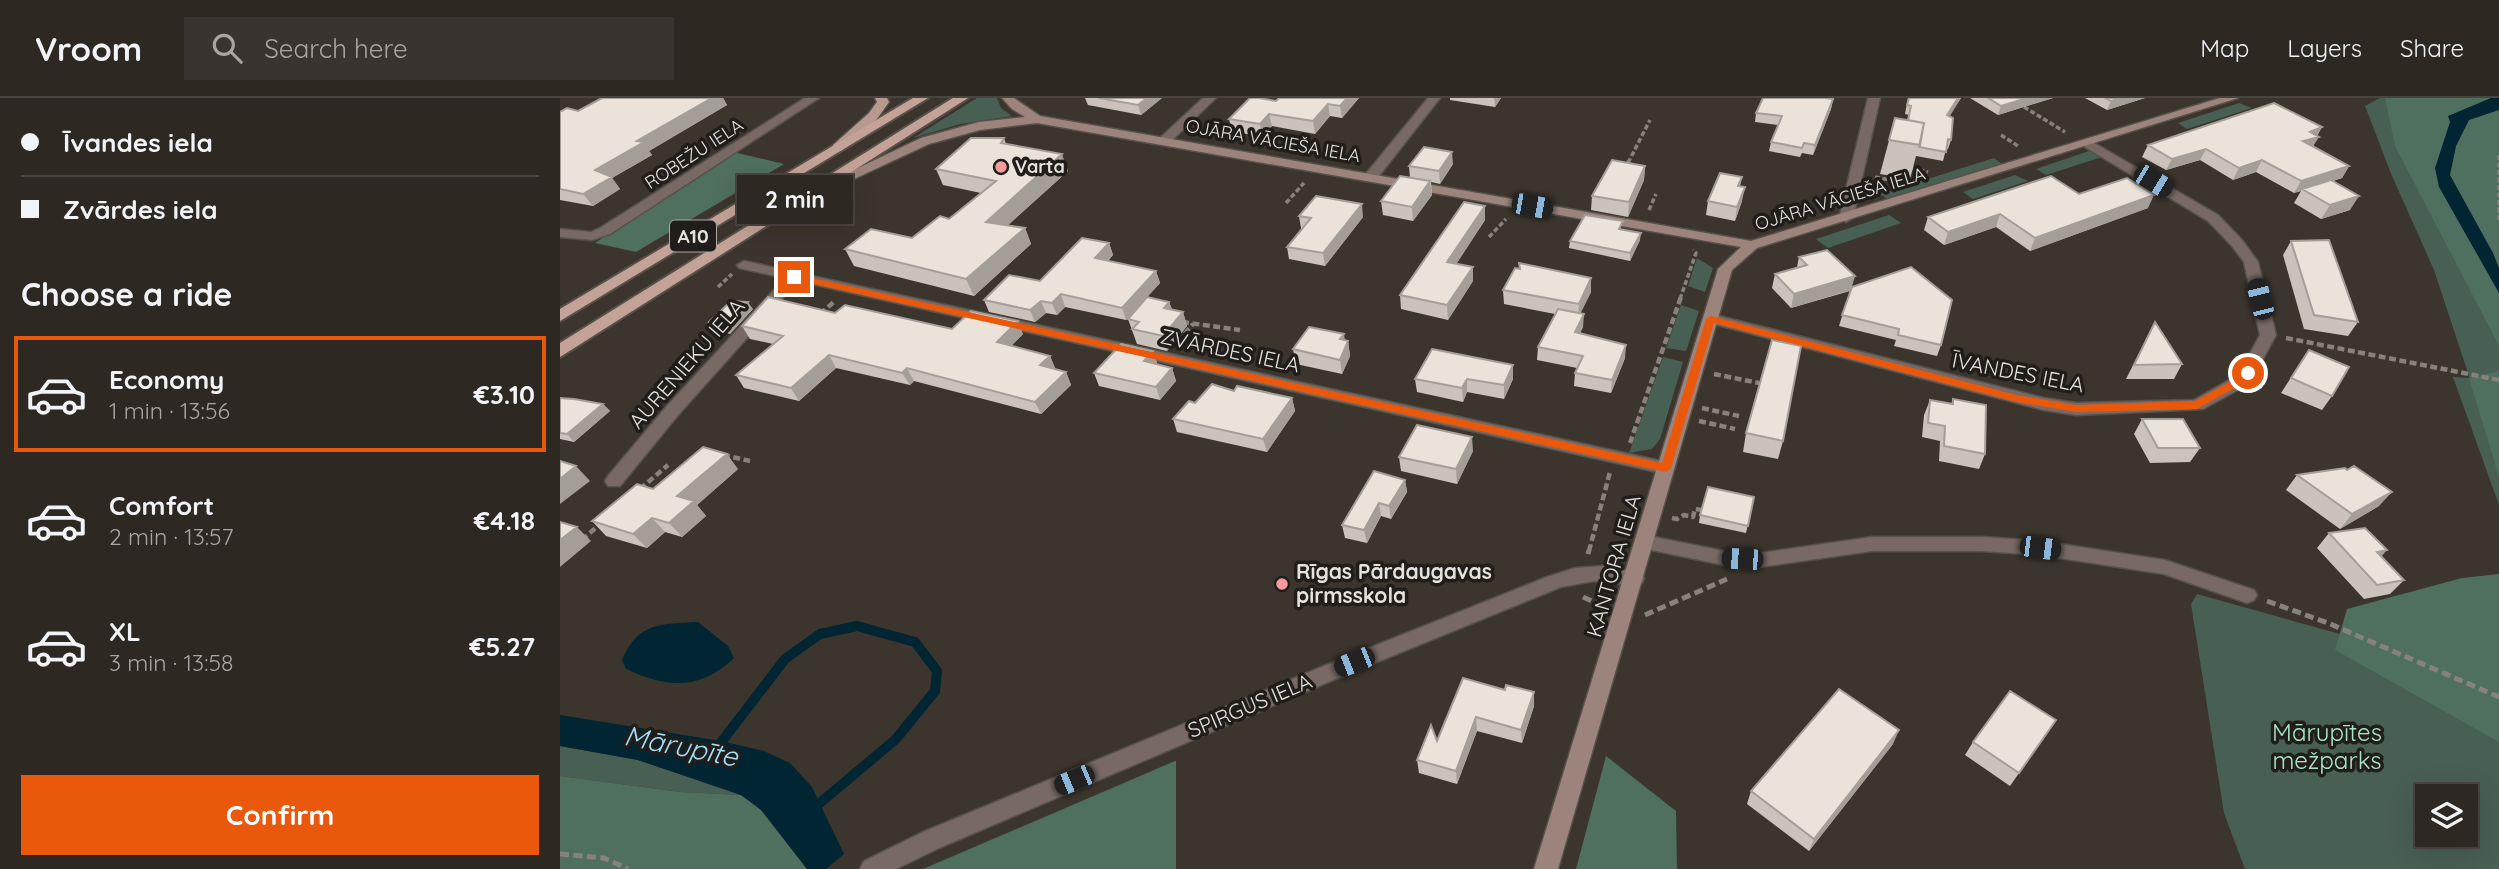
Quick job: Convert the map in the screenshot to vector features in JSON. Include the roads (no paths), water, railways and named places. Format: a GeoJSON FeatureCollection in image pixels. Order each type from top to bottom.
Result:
{"type":"FeatureCollection","features":[{"type":"Feature","properties":{"kind":"highway","name":"A10"},"geometry":{"type":"LineString","coordinates":[[560,316],[922,98]]}},
{"type":"Feature","properties":{"kind":"highway","name":"A10"},"geometry":{"type":"LineString","coordinates":[[560,351],[962,98]]}},
{"type":"Feature","properties":{"kind":"main road"},"geometry":{"type":"LineString","coordinates":[[827,156],[873,117],[883,102],[881,98]]}},
{"type":"Feature","properties":{"kind":"main road","name":"OJĀRA VĀCIEŠA IELA"},"geometry":{"type":"LineString","coordinates":[[1009,98],[1016,107],[1037,119]]}},
{"type":"Feature","properties":{"kind":"main road","name":"OJĀRA VĀCIEŠA IELA"},"geometry":{"type":"LineString","coordinates":[[819,190],[893,153],[925,141],[979,126],[1037,119],[1752,245],[2089,144],[2232,98]]}},
{"type":"Feature","properties":{"kind":"main road","name":"KANTORA IELA"},"geometry":{"type":"LineString","coordinates":[[1546,869],[1726,269],[1752,245]]}},
{"type":"Feature","properties":{"kind":"street","name":"ROBEŽU IELA"},"geometry":{"type":"LineString","coordinates":[[560,233],[592,236],[605,231],[814,98]]}},
{"type":"Feature","properties":{"kind":"street"},"geometry":{"type":"LineString","coordinates":[[1164,141],[1210,98]]}},
{"type":"Feature","properties":{"kind":"street"},"geometry":{"type":"LineString","coordinates":[[1370,178],[1434,98]]}},
{"type":"Feature","properties":{"kind":"street"},"geometry":{"type":"LineString","coordinates":[[1846,218],[1874,98]]}},
{"type":"Feature","properties":{"kind":"street","name":"ĪVANDES IELA"},"geometry":{"type":"LineString","coordinates":[[1711,319],[2017,399],[2076,409],[2197,405],[2248,373],[2268,335],[2251,261],[2213,218],[2089,144]]}},
{"type":"Feature","properties":{"kind":"street","name":"ZVĀRDES IELA"},"geometry":{"type":"LineString","coordinates":[[744,265],[1666,468]]}},
{"type":"Feature","properties":{"kind":"street","name":"AURENIEKU IELA"},"geometry":{"type":"LineString","coordinates":[[614,481],[691,390],[794,277]]}},
{"type":"Feature","properties":{"kind":"street"},"geometry":{"type":"LineString","coordinates":[[1644,541],[1724,558],[1760,560],[1872,544],[1982,544],[2040,548],[2113,557],[2165,568],[2246,595]]}},
{"type":"Feature","properties":{"kind":"street","name":"SPIRGUS IELA"},"geometry":{"type":"LineString","coordinates":[[872,869],[931,840],[1331,672],[1554,582],[1584,573],[1607,573],[1635,578]]}},
{"type":"Feature","properties":{"kind":"water"},"geometry":{"type":"Polygon","coordinates":[[[2491,98],[2499,98],[2499,110],[2469,120],[2456,146],[2450,175],[2493,253],[2499,268],[2499,293],[2439,187],[2435,168],[2450,122],[2448,116],[2491,98]]]}},
{"type":"Feature","properties":{"kind":"water"},"geometry":{"type":"Polygon","coordinates":[[[698,622],[728,646],[734,658],[721,669],[695,681],[669,683],[626,669],[622,660],[635,638],[643,632],[673,623],[698,622]]]}},
{"type":"Feature","properties":{"kind":"water","name":"Mārupīte"},"geometry":{"type":"Polygon","coordinates":[[[560,715],[721,741],[764,751],[790,763],[812,787],[844,854],[826,869],[807,869],[761,810],[741,795],[638,760],[560,746],[560,715]]]}},
{"type":"Feature","properties":{"kind":"waterway","name":"Mārupīte"},"geometry":{"type":"LineString","coordinates":[[716,749],[785,659],[820,634],[857,626],[915,642],[937,671],[935,691],[896,739],[814,808]]}},
{"type":"Feature","properties":{"kind":"place","name":"Varta"},"geometry":{"type":"Point","coordinates":[1001,167]}},
{"type":"Feature","properties":{"kind":"place","name":"Rīgas Pārdaugavas pirmsskola"},"geometry":{"type":"Point","coordinates":[1282,584]}},
{"type":"Feature","properties":{"kind":"park label","name":"Mārupītes mežparks"},"geometry":{"type":"Point","coordinates":[2327,747]}}]}
